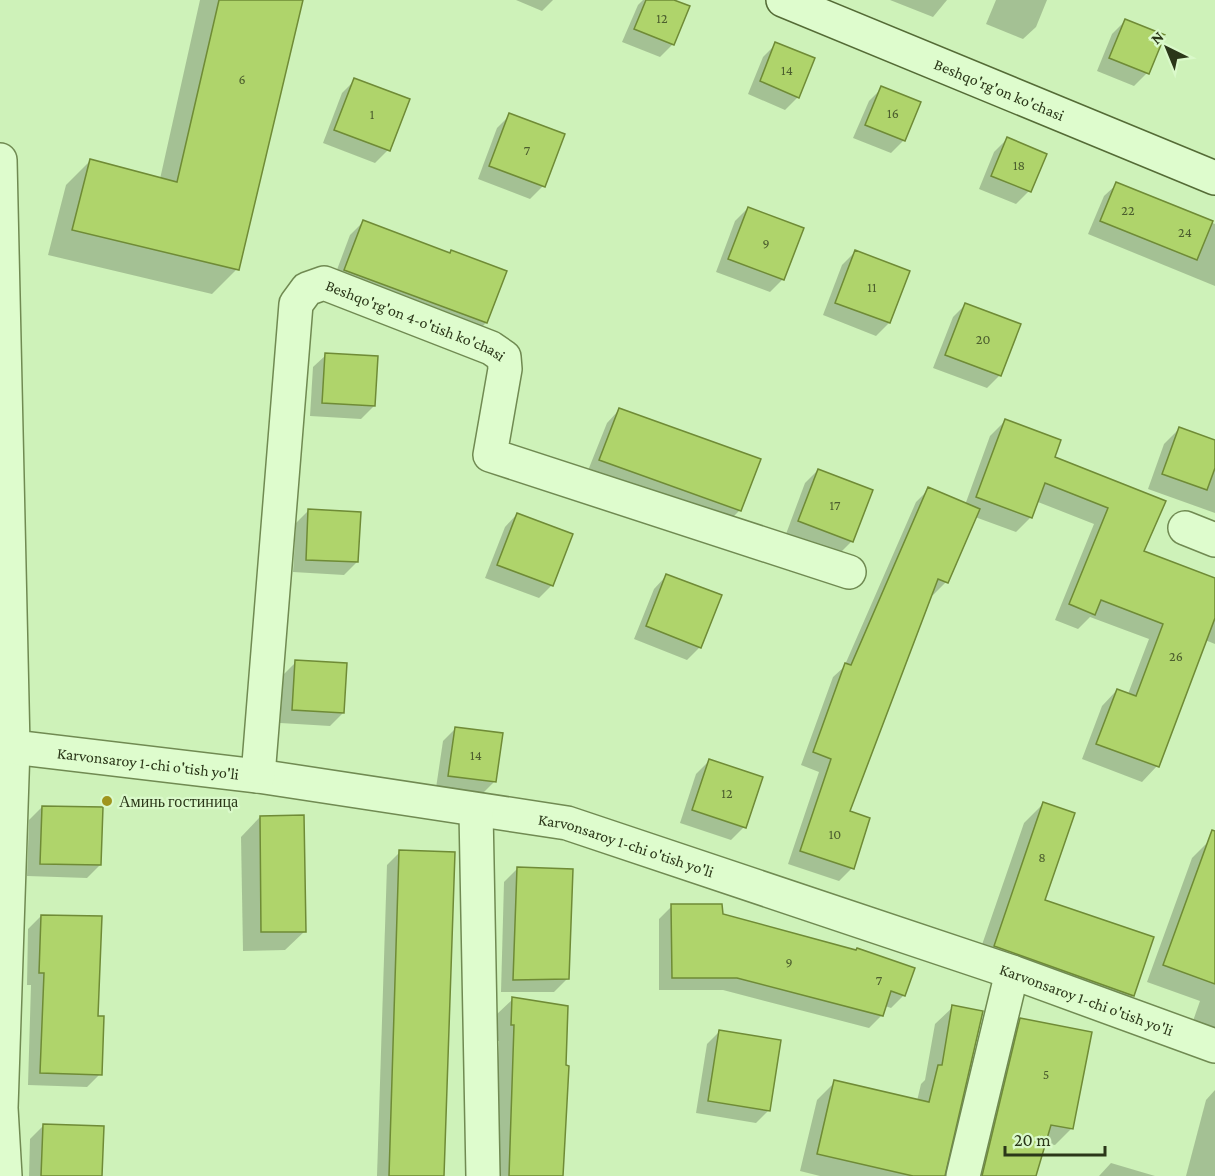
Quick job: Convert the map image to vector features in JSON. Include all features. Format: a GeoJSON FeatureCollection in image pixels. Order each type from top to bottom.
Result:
{"type":"FeatureCollection","features":[{"type":"Feature","properties":{"kind":"street","name":"Beshqo'rg'on ko'chasi"},"geometry":{"type":"LineString","coordinates":[[783,0],[1215,178]]}},
{"type":"Feature","properties":{"kind":"street"},"geometry":{"type":"LineString","coordinates":[[0,160],[6,633],[13,747],[0,1108],[5,1176]]}},
{"type":"Feature","properties":{"kind":"street","name":"Beshqo'rg'on 4-o'tish ko'chasi"},"geometry":{"type":"LineString","coordinates":[[258,776],[297,304],[307,289],[324,283],[490,348],[504,357],[505,369],[490,454],[849,572]]}},
{"type":"Feature","properties":{"kind":"street"},"geometry":{"type":"LineString","coordinates":[[1185,528],[1215,540]]}},
{"type":"Feature","properties":{"kind":"street","name":"Karvonsaroy 1-chi o'tish yo'li"},"geometry":{"type":"LineString","coordinates":[[13,747],[258,776],[476,811],[567,823],[1012,972],[1215,1046]]}},
{"type":"Feature","properties":{"kind":"street"},"geometry":{"type":"LineString","coordinates":[[476,811],[483,1176]]}},
{"type":"Feature","properties":{"kind":"street"},"geometry":{"type":"LineString","coordinates":[[963,1176],[1012,972]]}},
{"type":"Feature","properties":{"kind":"building"},"geometry":{"type":"Polygon","coordinates":[[[219,0],[303,0],[239,270],[72,230],[90,159],[177,182],[219,0]]]}},
{"type":"Feature","properties":{"kind":"building"},"geometry":{"type":"Polygon","coordinates":[[[646,0],[674,0],[690,6],[674,45],[634,29],[646,0]]]}},
{"type":"Feature","properties":{"kind":"building"},"geometry":{"type":"Polygon","coordinates":[[[1125,19],[1165,35],[1149,74],[1109,58],[1125,19]]]}},
{"type":"Feature","properties":{"kind":"building"},"geometry":{"type":"Polygon","coordinates":[[[775,42],[815,58],[799,98],[760,81],[775,42]]]}},
{"type":"Feature","properties":{"kind":"building"},"geometry":{"type":"Polygon","coordinates":[[[354,78],[410,99],[390,151],[334,130],[354,78]]]}},
{"type":"Feature","properties":{"kind":"building"},"geometry":{"type":"Polygon","coordinates":[[[881,86],[921,102],[905,141],[865,125],[881,86]]]}},
{"type":"Feature","properties":{"kind":"building"},"geometry":{"type":"Polygon","coordinates":[[[509,113],[565,134],[545,187],[489,166],[509,113]]]}},
{"type":"Feature","properties":{"kind":"building"},"geometry":{"type":"Polygon","coordinates":[[[1007,137],[1047,154],[1031,192],[991,176],[1007,137]]]}},
{"type":"Feature","properties":{"kind":"building"},"geometry":{"type":"Polygon","coordinates":[[[1116,182],[1213,221],[1197,260],[1100,221],[1116,182]]]}},
{"type":"Feature","properties":{"kind":"building"},"geometry":{"type":"Polygon","coordinates":[[[748,207],[804,228],[784,280],[728,259],[748,207]]]}},
{"type":"Feature","properties":{"kind":"building"},"geometry":{"type":"Polygon","coordinates":[[[363,220],[450,253],[451,250],[507,271],[487,323],[344,270],[363,220]]]}},
{"type":"Feature","properties":{"kind":"building"},"geometry":{"type":"Polygon","coordinates":[[[855,250],[910,271],[890,323],[835,303],[855,250]]]}},
{"type":"Feature","properties":{"kind":"building"},"geometry":{"type":"Polygon","coordinates":[[[965,303],[1021,324],[1001,376],[945,355],[965,303]]]}},
{"type":"Feature","properties":{"kind":"building"},"geometry":{"type":"Polygon","coordinates":[[[325,353],[378,356],[375,406],[322,403],[325,353]]]}},
{"type":"Feature","properties":{"kind":"building"},"geometry":{"type":"Polygon","coordinates":[[[619,408],[761,459],[741,511],[599,460],[619,408]]]}},
{"type":"Feature","properties":{"kind":"building"},"geometry":{"type":"Polygon","coordinates":[[[1005,419],[1061,440],[1055,457],[1166,501],[1144,551],[1215,578],[1215,618],[1159,767],[1096,744],[1117,689],[1136,696],[1163,624],[1101,600],[1095,615],[1069,604],[1108,508],[1045,483],[1032,518],[976,497],[1005,419]]]}},
{"type":"Feature","properties":{"kind":"building"},"geometry":{"type":"Polygon","coordinates":[[[1179,427],[1215,440],[1215,468],[1207,490],[1162,474],[1179,427]]]}},
{"type":"Feature","properties":{"kind":"building"},"geometry":{"type":"Polygon","coordinates":[[[818,469],[873,490],[853,542],[798,521],[818,469]]]}},
{"type":"Feature","properties":{"kind":"building"},"geometry":{"type":"Polygon","coordinates":[[[928,487],[980,509],[948,583],[938,579],[850,811],[870,818],[854,869],[800,851],[831,759],[813,752],[845,663],[851,665],[928,487]]]}},
{"type":"Feature","properties":{"kind":"building"},"geometry":{"type":"Polygon","coordinates":[[[308,509],[361,512],[358,562],[306,560],[308,509]]]}},
{"type":"Feature","properties":{"kind":"building"},"geometry":{"type":"Polygon","coordinates":[[[517,513],[573,534],[553,586],[497,565],[517,513]]]}},
{"type":"Feature","properties":{"kind":"building"},"geometry":{"type":"Polygon","coordinates":[[[666,574],[722,595],[701,648],[646,626],[666,574]]]}},
{"type":"Feature","properties":{"kind":"building"},"geometry":{"type":"Polygon","coordinates":[[[295,660],[347,663],[344,713],[292,710],[295,660]]]}},
{"type":"Feature","properties":{"kind":"building"},"geometry":{"type":"Polygon","coordinates":[[[455,727],[503,733],[496,782],[448,776],[455,727]]]}},
{"type":"Feature","properties":{"kind":"building"},"geometry":{"type":"Polygon","coordinates":[[[709,759],[763,777],[746,828],[692,810],[709,759]]]}},
{"type":"Feature","properties":{"kind":"building"},"geometry":{"type":"Polygon","coordinates":[[[1043,802],[1075,813],[1045,900],[1154,937],[1134,996],[994,946],[1043,802]]]}},
{"type":"Feature","properties":{"kind":"building"},"geometry":{"type":"Polygon","coordinates":[[[42,806],[103,807],[101,865],[40,864],[42,806]]]}},
{"type":"Feature","properties":{"kind":"building"},"geometry":{"type":"Polygon","coordinates":[[[304,815],[306,932],[261,932],[260,816],[304,815]]]}},
{"type":"Feature","properties":{"kind":"building"},"geometry":{"type":"Polygon","coordinates":[[[1212,830],[1215,831],[1215,984],[1163,965],[1212,830]]]}},
{"type":"Feature","properties":{"kind":"building"},"geometry":{"type":"Polygon","coordinates":[[[399,850],[455,852],[444,1176],[389,1176],[399,850]]]}},
{"type":"Feature","properties":{"kind":"building"},"geometry":{"type":"Polygon","coordinates":[[[517,867],[573,869],[569,979],[513,980],[517,867]]]}},
{"type":"Feature","properties":{"kind":"building"},"geometry":{"type":"Polygon","coordinates":[[[671,904],[722,904],[723,914],[856,950],[857,948],[915,968],[905,996],[891,991],[883,1016],[737,978],[672,978],[671,904]]]}},
{"type":"Feature","properties":{"kind":"building"},"geometry":{"type":"Polygon","coordinates":[[[41,915],[102,916],[98,1016],[104,1016],[102,1075],[40,1073],[44,973],[39,973],[41,915]]]}},
{"type":"Feature","properties":{"kind":"building"},"geometry":{"type":"Polygon","coordinates":[[[512,997],[568,1006],[566,1065],[569,1066],[563,1176],[509,1176],[514,1025],[511,1025],[512,997]]]}},
{"type":"Feature","properties":{"kind":"building"},"geometry":{"type":"Polygon","coordinates":[[[952,1005],[983,1011],[945,1176],[913,1176],[817,1154],[834,1080],[929,1102],[938,1065],[942,1065],[952,1005]]]}},
{"type":"Feature","properties":{"kind":"building"},"geometry":{"type":"Polygon","coordinates":[[[1020,1018],[1092,1032],[1073,1129],[1051,1125],[1036,1176],[982,1176],[1020,1018]]]}},
{"type":"Feature","properties":{"kind":"building"},"geometry":{"type":"Polygon","coordinates":[[[719,1030],[781,1040],[770,1111],[708,1101],[719,1030]]]}},
{"type":"Feature","properties":{"kind":"building"},"geometry":{"type":"Polygon","coordinates":[[[43,1124],[104,1126],[102,1176],[41,1176],[43,1124]]]}},
{"type":"Feature","properties":{"kind":"place","name":"Аминь гостиница"},"geometry":{"type":"Point","coordinates":[107,801]}}]}
